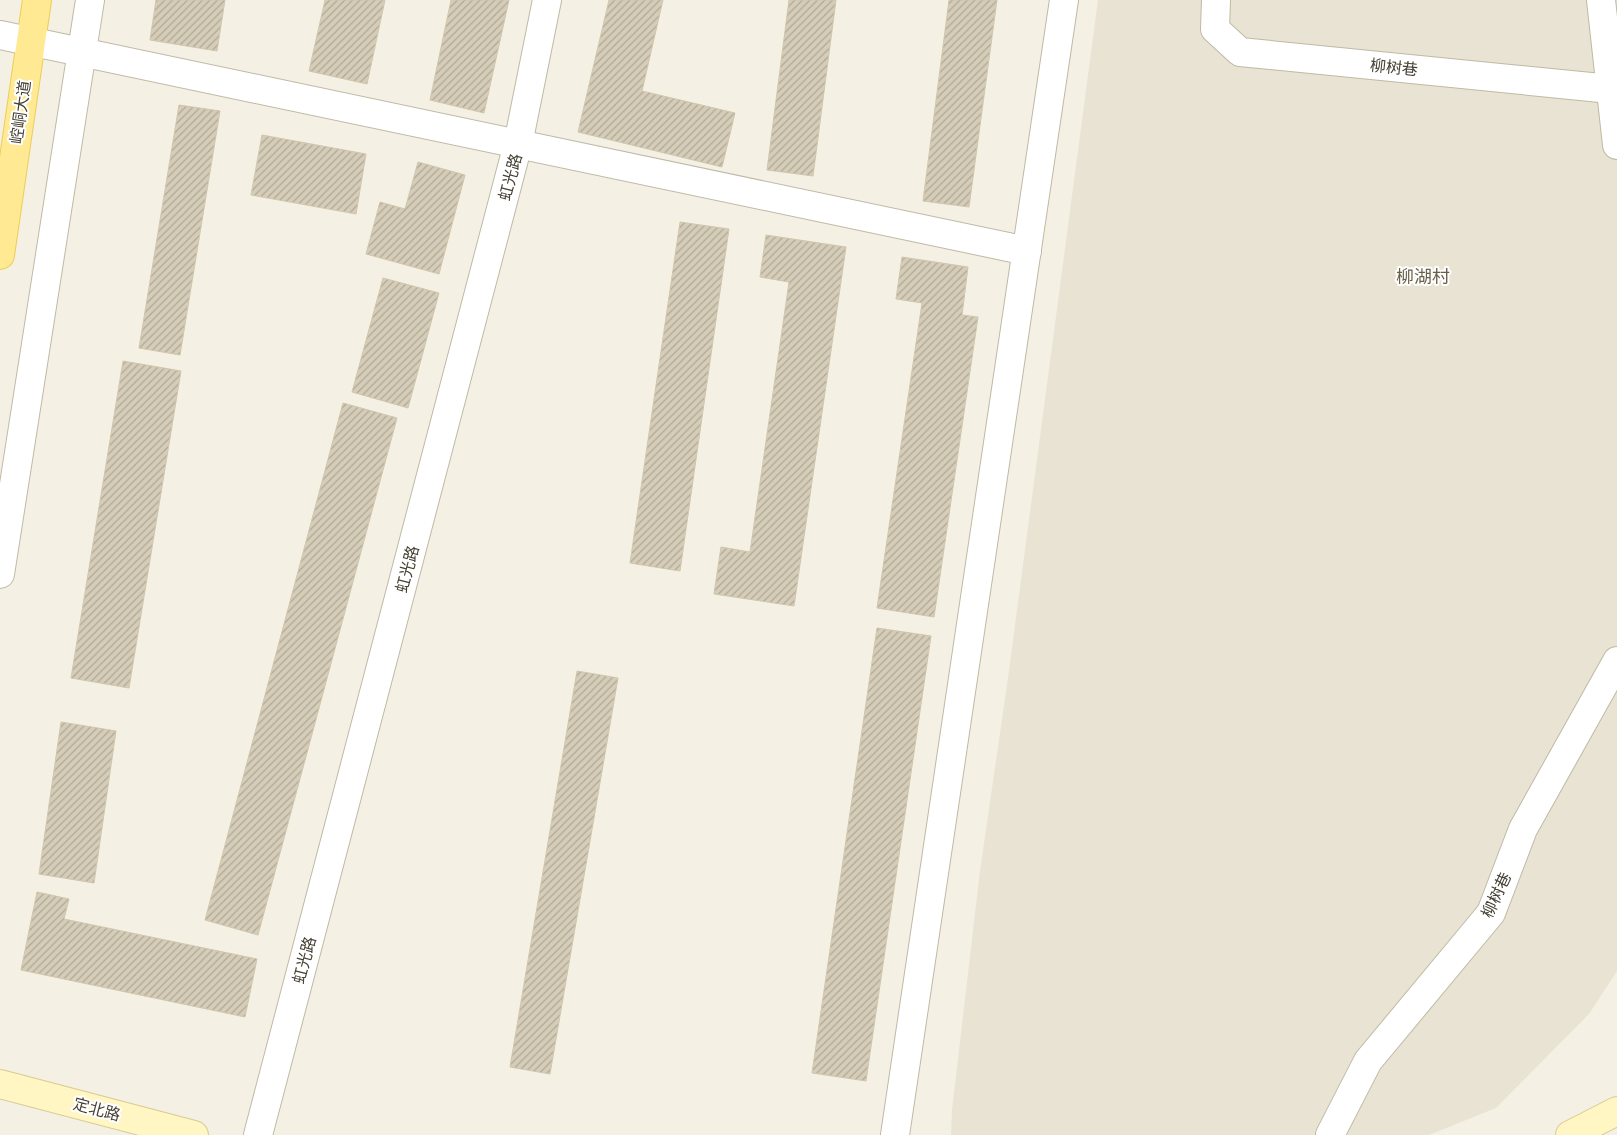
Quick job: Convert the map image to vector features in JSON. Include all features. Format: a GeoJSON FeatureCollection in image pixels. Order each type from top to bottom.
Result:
{"type":"FeatureCollection","features":[{"type":"Feature","properties":{"kind":"main road","name":"崆峒大道"},"geometry":{"type":"LineString","coordinates":[[0,255],[37,0]]}},
{"type":"Feature","properties":{"kind":"street"},"geometry":{"type":"LineString","coordinates":[[0,574],[90,0]]}},
{"type":"Feature","properties":{"kind":"street","name":"虹光路"},"geometry":{"type":"LineString","coordinates":[[258,1135],[518,144],[547,0]]}},
{"type":"Feature","properties":{"kind":"street"},"geometry":{"type":"LineString","coordinates":[[895,1135],[1064,0]]}},
{"type":"Feature","properties":{"kind":"street","name":"柳树巷"},"geometry":{"type":"LineString","coordinates":[[1216,0],[1215,29],[1240,52],[1611,89]]}},
{"type":"Feature","properties":{"kind":"street"},"geometry":{"type":"LineString","coordinates":[[1601,0],[1617,145]]}},
{"type":"Feature","properties":{"kind":"street"},"geometry":{"type":"LineString","coordinates":[[0,35],[1027,251]]}},
{"type":"Feature","properties":{"kind":"street","name":"柳树巷"},"geometry":{"type":"LineString","coordinates":[[1330,1135],[1368,1060],[1491,913],[1523,829],[1617,661]]}},
{"type":"Feature","properties":{"kind":"street","name":"定北路"},"geometry":{"type":"LineString","coordinates":[[0,1084],[194,1135]]}},
{"type":"Feature","properties":{"kind":"street"},"geometry":{"type":"LineString","coordinates":[[1570,1135],[1617,1111]]}},
{"type":"Feature","properties":{"kind":"shaded area"},"geometry":{"type":"Polygon","coordinates":[[[1098,0],[1617,0],[1617,971],[1589,1014],[1496,1108],[1429,1135],[951,1135],[952,1110],[980,871],[1008,678],[1098,0]]]}},
{"type":"Feature","properties":{"kind":"building"},"geometry":{"type":"Polygon","coordinates":[[[156,0],[225,0],[217,51],[150,40],[156,0]]]}},
{"type":"Feature","properties":{"kind":"building"},"geometry":{"type":"Polygon","coordinates":[[[325,0],[385,0],[367,84],[309,71],[325,0]]]}},
{"type":"Feature","properties":{"kind":"building"},"geometry":{"type":"Polygon","coordinates":[[[451,0],[509,0],[484,113],[430,100],[451,0]]]}},
{"type":"Feature","properties":{"kind":"building"},"geometry":{"type":"Polygon","coordinates":[[[609,0],[663,0],[642,91],[735,113],[722,167],[578,132],[609,0]]]}},
{"type":"Feature","properties":{"kind":"building"},"geometry":{"type":"Polygon","coordinates":[[[789,0],[836,0],[813,176],[767,170],[789,0]]]}},
{"type":"Feature","properties":{"kind":"building"},"geometry":{"type":"Polygon","coordinates":[[[949,0],[997,0],[969,207],[923,201],[949,0]]]}},
{"type":"Feature","properties":{"kind":"building"},"geometry":{"type":"Polygon","coordinates":[[[179,105],[220,111],[180,355],[139,348],[179,105]]]}},
{"type":"Feature","properties":{"kind":"building"},"geometry":{"type":"Polygon","coordinates":[[[262,135],[366,154],[356,214],[251,195],[262,135]]]}},
{"type":"Feature","properties":{"kind":"building"},"geometry":{"type":"Polygon","coordinates":[[[418,162],[465,175],[439,274],[366,254],[380,202],[405,209],[418,162]]]}},
{"type":"Feature","properties":{"kind":"building"},"geometry":{"type":"Polygon","coordinates":[[[680,222],[729,229],[680,571],[630,563],[680,222]]]}},
{"type":"Feature","properties":{"kind":"building"},"geometry":{"type":"Polygon","coordinates":[[[766,235],[846,247],[794,606],[714,594],[721,547],[750,552],[789,282],[760,277],[766,235]]]}},
{"type":"Feature","properties":{"kind":"building"},"geometry":{"type":"Polygon","coordinates":[[[902,257],[968,267],[962,315],[978,317],[934,617],[877,608],[922,303],[896,299],[902,257]]]}},
{"type":"Feature","properties":{"kind":"building"},"geometry":{"type":"Polygon","coordinates":[[[383,278],[439,293],[408,408],[352,392],[383,278]]]}},
{"type":"Feature","properties":{"kind":"building"},"geometry":{"type":"Polygon","coordinates":[[[123,361],[181,371],[129,688],[71,678],[123,361]]]}},
{"type":"Feature","properties":{"kind":"building"},"geometry":{"type":"Polygon","coordinates":[[[343,403],[397,418],[258,935],[205,920],[343,403]]]}},
{"type":"Feature","properties":{"kind":"building"},"geometry":{"type":"Polygon","coordinates":[[[877,628],[931,636],[866,1081],[812,1073],[877,628]]]}},
{"type":"Feature","properties":{"kind":"building"},"geometry":{"type":"Polygon","coordinates":[[[577,671],[618,678],[550,1074],[510,1067],[577,671]]]}},
{"type":"Feature","properties":{"kind":"building"},"geometry":{"type":"Polygon","coordinates":[[[61,722],[116,731],[94,883],[39,874],[61,722]]]}},
{"type":"Feature","properties":{"kind":"building"},"geometry":{"type":"Polygon","coordinates":[[[37,892],[69,899],[64,919],[257,959],[245,1017],[21,970],[37,892]]]}},
{"type":"Feature","properties":{"kind":"district","name":"柳湖村"},"geometry":{"type":"Point","coordinates":[1423,277]}}]}
